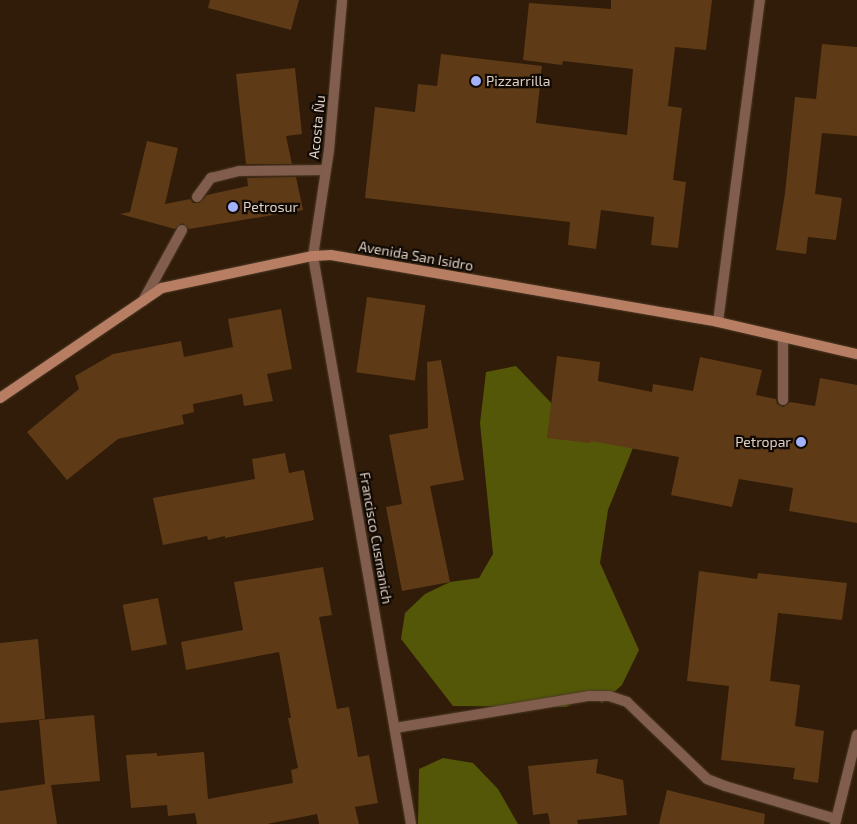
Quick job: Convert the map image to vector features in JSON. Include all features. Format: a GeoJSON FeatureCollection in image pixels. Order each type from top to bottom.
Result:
{"type":"FeatureCollection","features":[{"type":"Feature","properties":{"kind":"main road","name":"Avenida San Isidro"},"geometry":{"type":"LineString","coordinates":[[0,398],[162,288],[313,256],[331,255],[718,322],[857,354]]}},
{"type":"Feature","properties":{"kind":"street","name":"Acosta Ñu"},"geometry":{"type":"LineString","coordinates":[[313,256],[326,170],[342,0]]}},
{"type":"Feature","properties":{"kind":"street"},"geometry":{"type":"LineString","coordinates":[[718,322],[760,0]]}},
{"type":"Feature","properties":{"kind":"street"},"geometry":{"type":"LineString","coordinates":[[197,197],[211,178],[239,171],[326,170]]}},
{"type":"Feature","properties":{"kind":"street"},"geometry":{"type":"LineString","coordinates":[[143,301],[182,230]]}},
{"type":"Feature","properties":{"kind":"street","name":"Francisco Cusmanich"},"geometry":{"type":"LineString","coordinates":[[313,256],[411,824]]}},
{"type":"Feature","properties":{"kind":"street"},"geometry":{"type":"LineString","coordinates":[[783,337],[783,400]]}},
{"type":"Feature","properties":{"kind":"street"},"geometry":{"type":"LineString","coordinates":[[395,728],[589,696],[609,696],[627,702],[707,779],[835,821],[857,735]]}},
{"type":"Feature","properties":{"kind":"shaded area"},"geometry":{"type":"Polygon","coordinates":[[[516,366],[574,427],[637,438],[608,510],[600,563],[639,650],[622,685],[602,703],[589,696],[566,707],[453,706],[401,639],[405,613],[425,594],[450,582],[479,578],[493,554],[480,423],[486,372],[516,366]]]}},
{"type":"Feature","properties":{"kind":"shaded area"},"geometry":{"type":"Polygon","coordinates":[[[443,758],[473,763],[498,789],[518,824],[418,824],[419,769],[443,758]]]}},
{"type":"Feature","properties":{"kind":"building"},"geometry":{"type":"Polygon","coordinates":[[[210,0],[299,0],[291,30],[208,8],[210,0]]]}},
{"type":"Feature","properties":{"kind":"building"},"geometry":{"type":"Polygon","coordinates":[[[611,0],[712,0],[706,50],[675,47],[668,106],[682,108],[673,180],[686,182],[678,248],[651,245],[654,217],[601,210],[596,249],[568,245],[570,222],[365,198],[375,107],[415,112],[418,84],[437,86],[441,54],[542,66],[536,123],[627,135],[633,69],[563,61],[562,65],[523,60],[529,3],[611,9],[611,0]]]}},
{"type":"Feature","properties":{"kind":"building"},"geometry":{"type":"Polygon","coordinates":[[[822,44],[857,47],[857,136],[822,133],[815,194],[842,198],[836,240],[808,237],[806,254],[776,250],[785,193],[795,97],[816,99],[822,44]]]}},
{"type":"Feature","properties":{"kind":"building"},"geometry":{"type":"Polygon","coordinates":[[[295,68],[302,134],[286,136],[292,164],[246,164],[236,74],[295,68]]]}},
{"type":"Feature","properties":{"kind":"building"},"geometry":{"type":"Polygon","coordinates":[[[147,141],[178,148],[165,204],[190,199],[193,203],[199,203],[207,195],[248,186],[247,178],[296,177],[303,210],[189,229],[182,223],[175,229],[120,214],[130,212],[147,141]]]}},
{"type":"Feature","properties":{"kind":"building"},"geometry":{"type":"Polygon","coordinates":[[[367,297],[425,305],[415,380],[356,372],[367,297]]]}},
{"type":"Feature","properties":{"kind":"building"},"geometry":{"type":"Polygon","coordinates":[[[281,309],[292,369],[267,374],[273,401],[244,406],[242,394],[193,404],[194,412],[182,415],[184,424],[118,439],[67,480],[27,432],[79,389],[75,376],[113,354],[181,341],[184,357],[233,347],[228,319],[281,309]]]}},
{"type":"Feature","properties":{"kind":"building"},"geometry":{"type":"Polygon","coordinates":[[[557,356],[600,362],[598,381],[652,392],[653,384],[693,391],[700,357],[762,370],[756,395],[776,399],[777,404],[783,407],[790,402],[815,406],[820,378],[857,385],[857,523],[789,511],[793,488],[739,479],[732,507],[671,495],[679,457],[591,441],[590,443],[547,438],[557,356]]]}},
{"type":"Feature","properties":{"kind":"building"},"geometry":{"type":"Polygon","coordinates":[[[441,360],[464,480],[430,486],[450,582],[402,591],[386,507],[402,504],[389,435],[428,428],[427,362],[441,360]]]}},
{"type":"Feature","properties":{"kind":"building"},"geometry":{"type":"Polygon","coordinates":[[[285,453],[289,473],[304,470],[314,520],[225,538],[225,536],[208,540],[207,536],[163,545],[153,498],[255,479],[252,459],[285,453]]]}},
{"type":"Feature","properties":{"kind":"building"},"geometry":{"type":"Polygon","coordinates":[[[323,567],[332,615],[319,617],[337,709],[349,707],[358,757],[369,755],[378,803],[355,807],[359,824],[319,824],[317,814],[267,824],[197,824],[195,813],[168,816],[167,805],[131,808],[126,755],[157,753],[157,756],[204,752],[208,799],[293,783],[291,770],[298,768],[288,718],[291,718],[279,652],[186,670],[181,642],[243,630],[234,582],[323,567]]]}},
{"type":"Feature","properties":{"kind":"building"},"geometry":{"type":"Polygon","coordinates":[[[699,571],[757,579],[758,573],[847,583],[842,620],[778,613],[770,681],[800,685],[795,726],[824,731],[818,783],[793,779],[795,768],[721,760],[729,686],[687,681],[699,571]]]}},
{"type":"Feature","properties":{"kind":"building"},"geometry":{"type":"Polygon","coordinates":[[[158,598],[167,644],[132,651],[123,605],[158,598]]]}},
{"type":"Feature","properties":{"kind":"building"},"geometry":{"type":"Polygon","coordinates":[[[38,639],[45,719],[0,723],[0,643],[38,639]]]}},
{"type":"Feature","properties":{"kind":"building"},"geometry":{"type":"Polygon","coordinates":[[[94,715],[100,781],[51,785],[57,824],[0,824],[0,791],[45,784],[39,720],[94,715]]]}},
{"type":"Feature","properties":{"kind":"building"},"geometry":{"type":"Polygon","coordinates":[[[598,759],[596,773],[623,780],[627,815],[577,820],[578,824],[550,824],[548,813],[533,815],[528,766],[598,759]]]}},
{"type":"Feature","properties":{"kind":"building"},"geometry":{"type":"Polygon","coordinates":[[[667,790],[765,814],[764,824],[659,824],[667,790]]]}},
{"type":"Feature","properties":{"kind":"place","name":"Pizzarrilla"},"geometry":{"type":"Point","coordinates":[476,81]}},
{"type":"Feature","properties":{"kind":"place","name":"Petrosur"},"geometry":{"type":"Point","coordinates":[233,207]}},
{"type":"Feature","properties":{"kind":"place","name":"Petropar"},"geometry":{"type":"Point","coordinates":[801,442]}}]}
